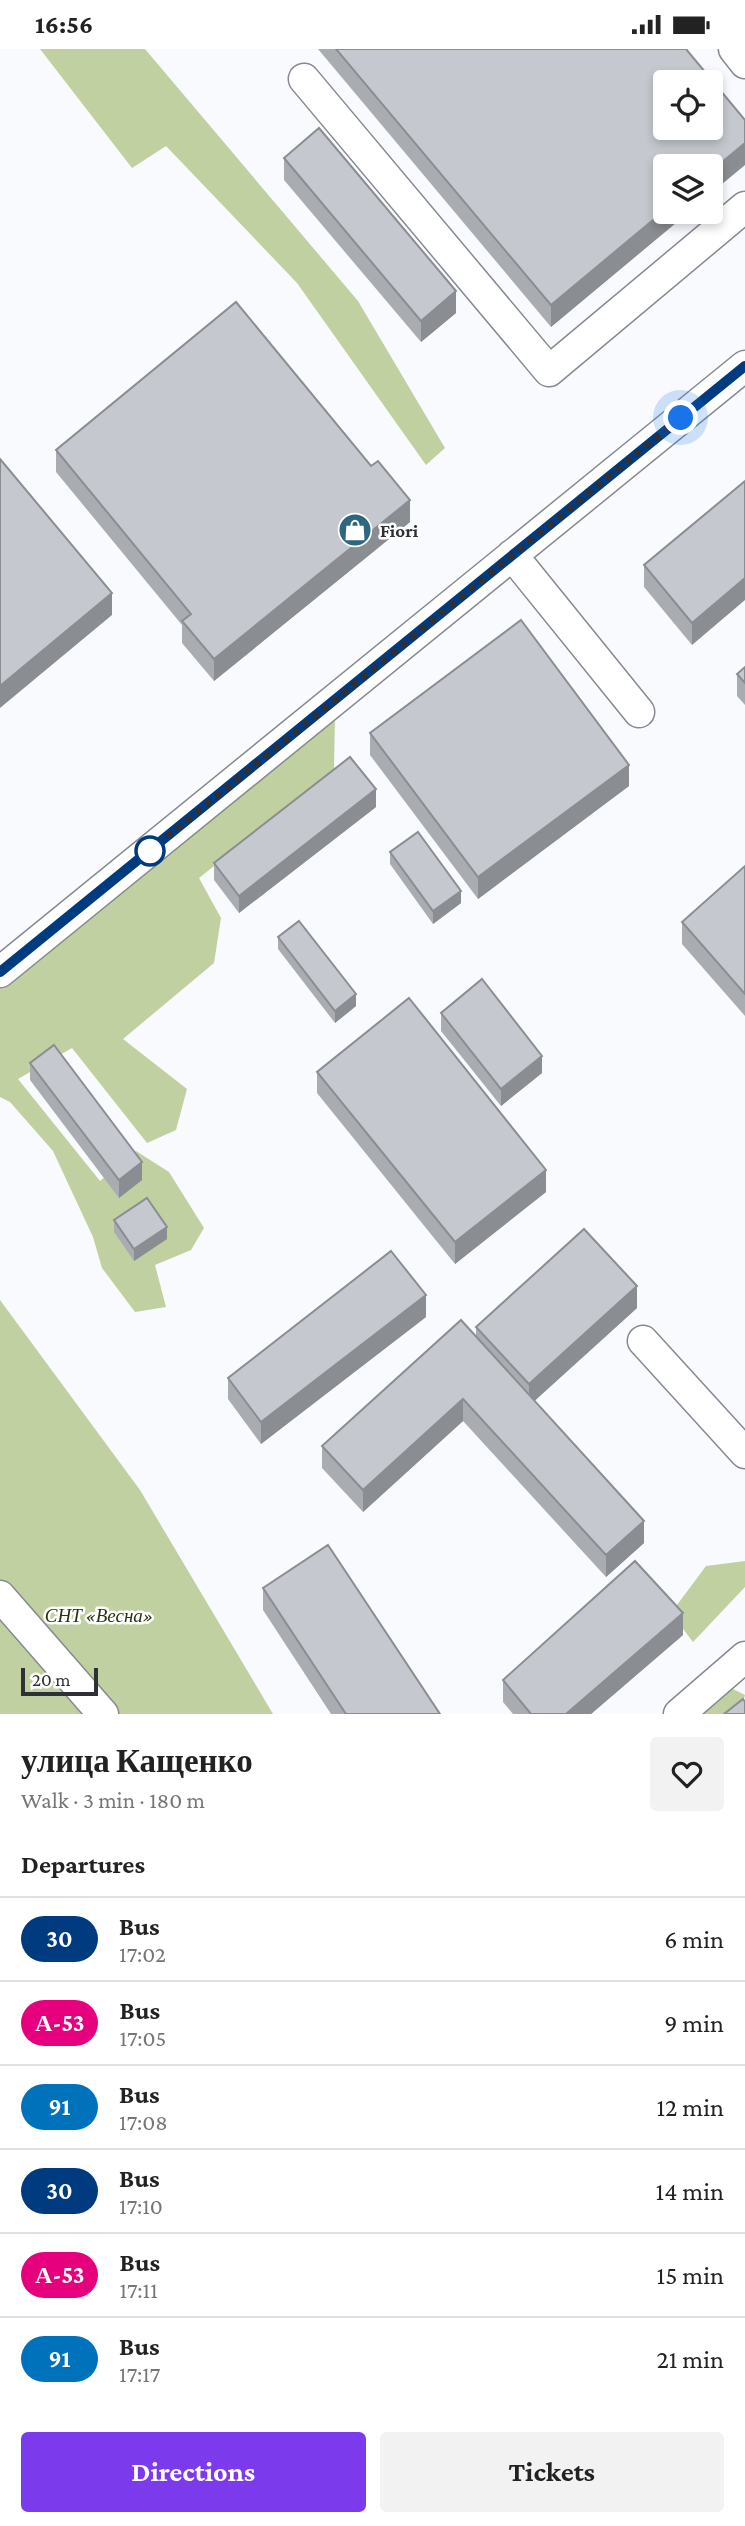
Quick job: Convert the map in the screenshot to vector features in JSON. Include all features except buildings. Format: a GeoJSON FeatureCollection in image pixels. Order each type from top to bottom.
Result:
{"type":"FeatureCollection","features":[{"type":"Feature","properties":{"kind":"street"},"geometry":{"type":"LineString","coordinates":[[734,49],[745,63]]}},
{"type":"Feature","properties":{"kind":"street"},"geometry":{"type":"LineString","coordinates":[[304,79],[549,371],[745,207]]}},
{"type":"Feature","properties":{"kind":"street"},"geometry":{"type":"LineString","coordinates":[[0,972],[745,366]]}},
{"type":"Feature","properties":{"kind":"street"},"geometry":{"type":"LineString","coordinates":[[512,555],[639,712]]}},
{"type":"Feature","properties":{"kind":"street"},"geometry":{"type":"LineString","coordinates":[[643,1341],[745,1453]]}},
{"type":"Feature","properties":{"kind":"street"},"geometry":{"type":"LineString","coordinates":[[0,1596],[103,1714]]}},
{"type":"Feature","properties":{"kind":"street"},"geometry":{"type":"LineString","coordinates":[[664,1712],[745,1657]]}},
{"type":"Feature","properties":{"kind":"green space"},"geometry":{"type":"Polygon","coordinates":[[[40,49],[145,49],[358,301],[445,448],[426,465],[297,283],[166,146],[132,168],[40,49]]]}},
{"type":"Feature","properties":{"kind":"green space"},"geometry":{"type":"Polygon","coordinates":[[[335,715],[334,770],[199,878],[221,918],[214,963],[123,1039],[187,1089],[176,1130],[147,1143],[72,1048],[18,1079],[100,1181],[136,1151],[169,1172],[204,1228],[191,1250],[155,1265],[166,1307],[135,1312],[102,1268],[93,1237],[53,1151],[10,1102],[0,1097],[0,985],[335,715]]]}},
{"type":"Feature","properties":{"kind":"green space","name":"СНТ «Весна»"},"geometry":{"type":"Polygon","coordinates":[[[0,1300],[140,1490],[273,1714],[0,1714],[0,1300]]]}},
{"type":"Feature","properties":{"kind":"green space"},"geometry":{"type":"Polygon","coordinates":[[[745,1561],[745,1587],[693,1642],[671,1613],[706,1566],[745,1561]]]}},
{"type":"Feature","properties":{"kind":"green space"},"geometry":{"type":"Polygon","coordinates":[[[725,1685],[745,1695],[741,1709],[736,1714],[692,1714],[725,1685]]]}},
{"type":"Feature","properties":{"kind":"bus line","name":"30"},"geometry":{"type":"LineString","coordinates":[[0,972],[745,366]]}},
{"type":"Feature","properties":{"kind":"place","name":"Fiori"},"geometry":{"type":"Point","coordinates":[355,530]}},
{"type":"Feature","properties":{"kind":"route"},"geometry":{"type":"LineString","coordinates":[[150,851],[681,418]]}}]}
